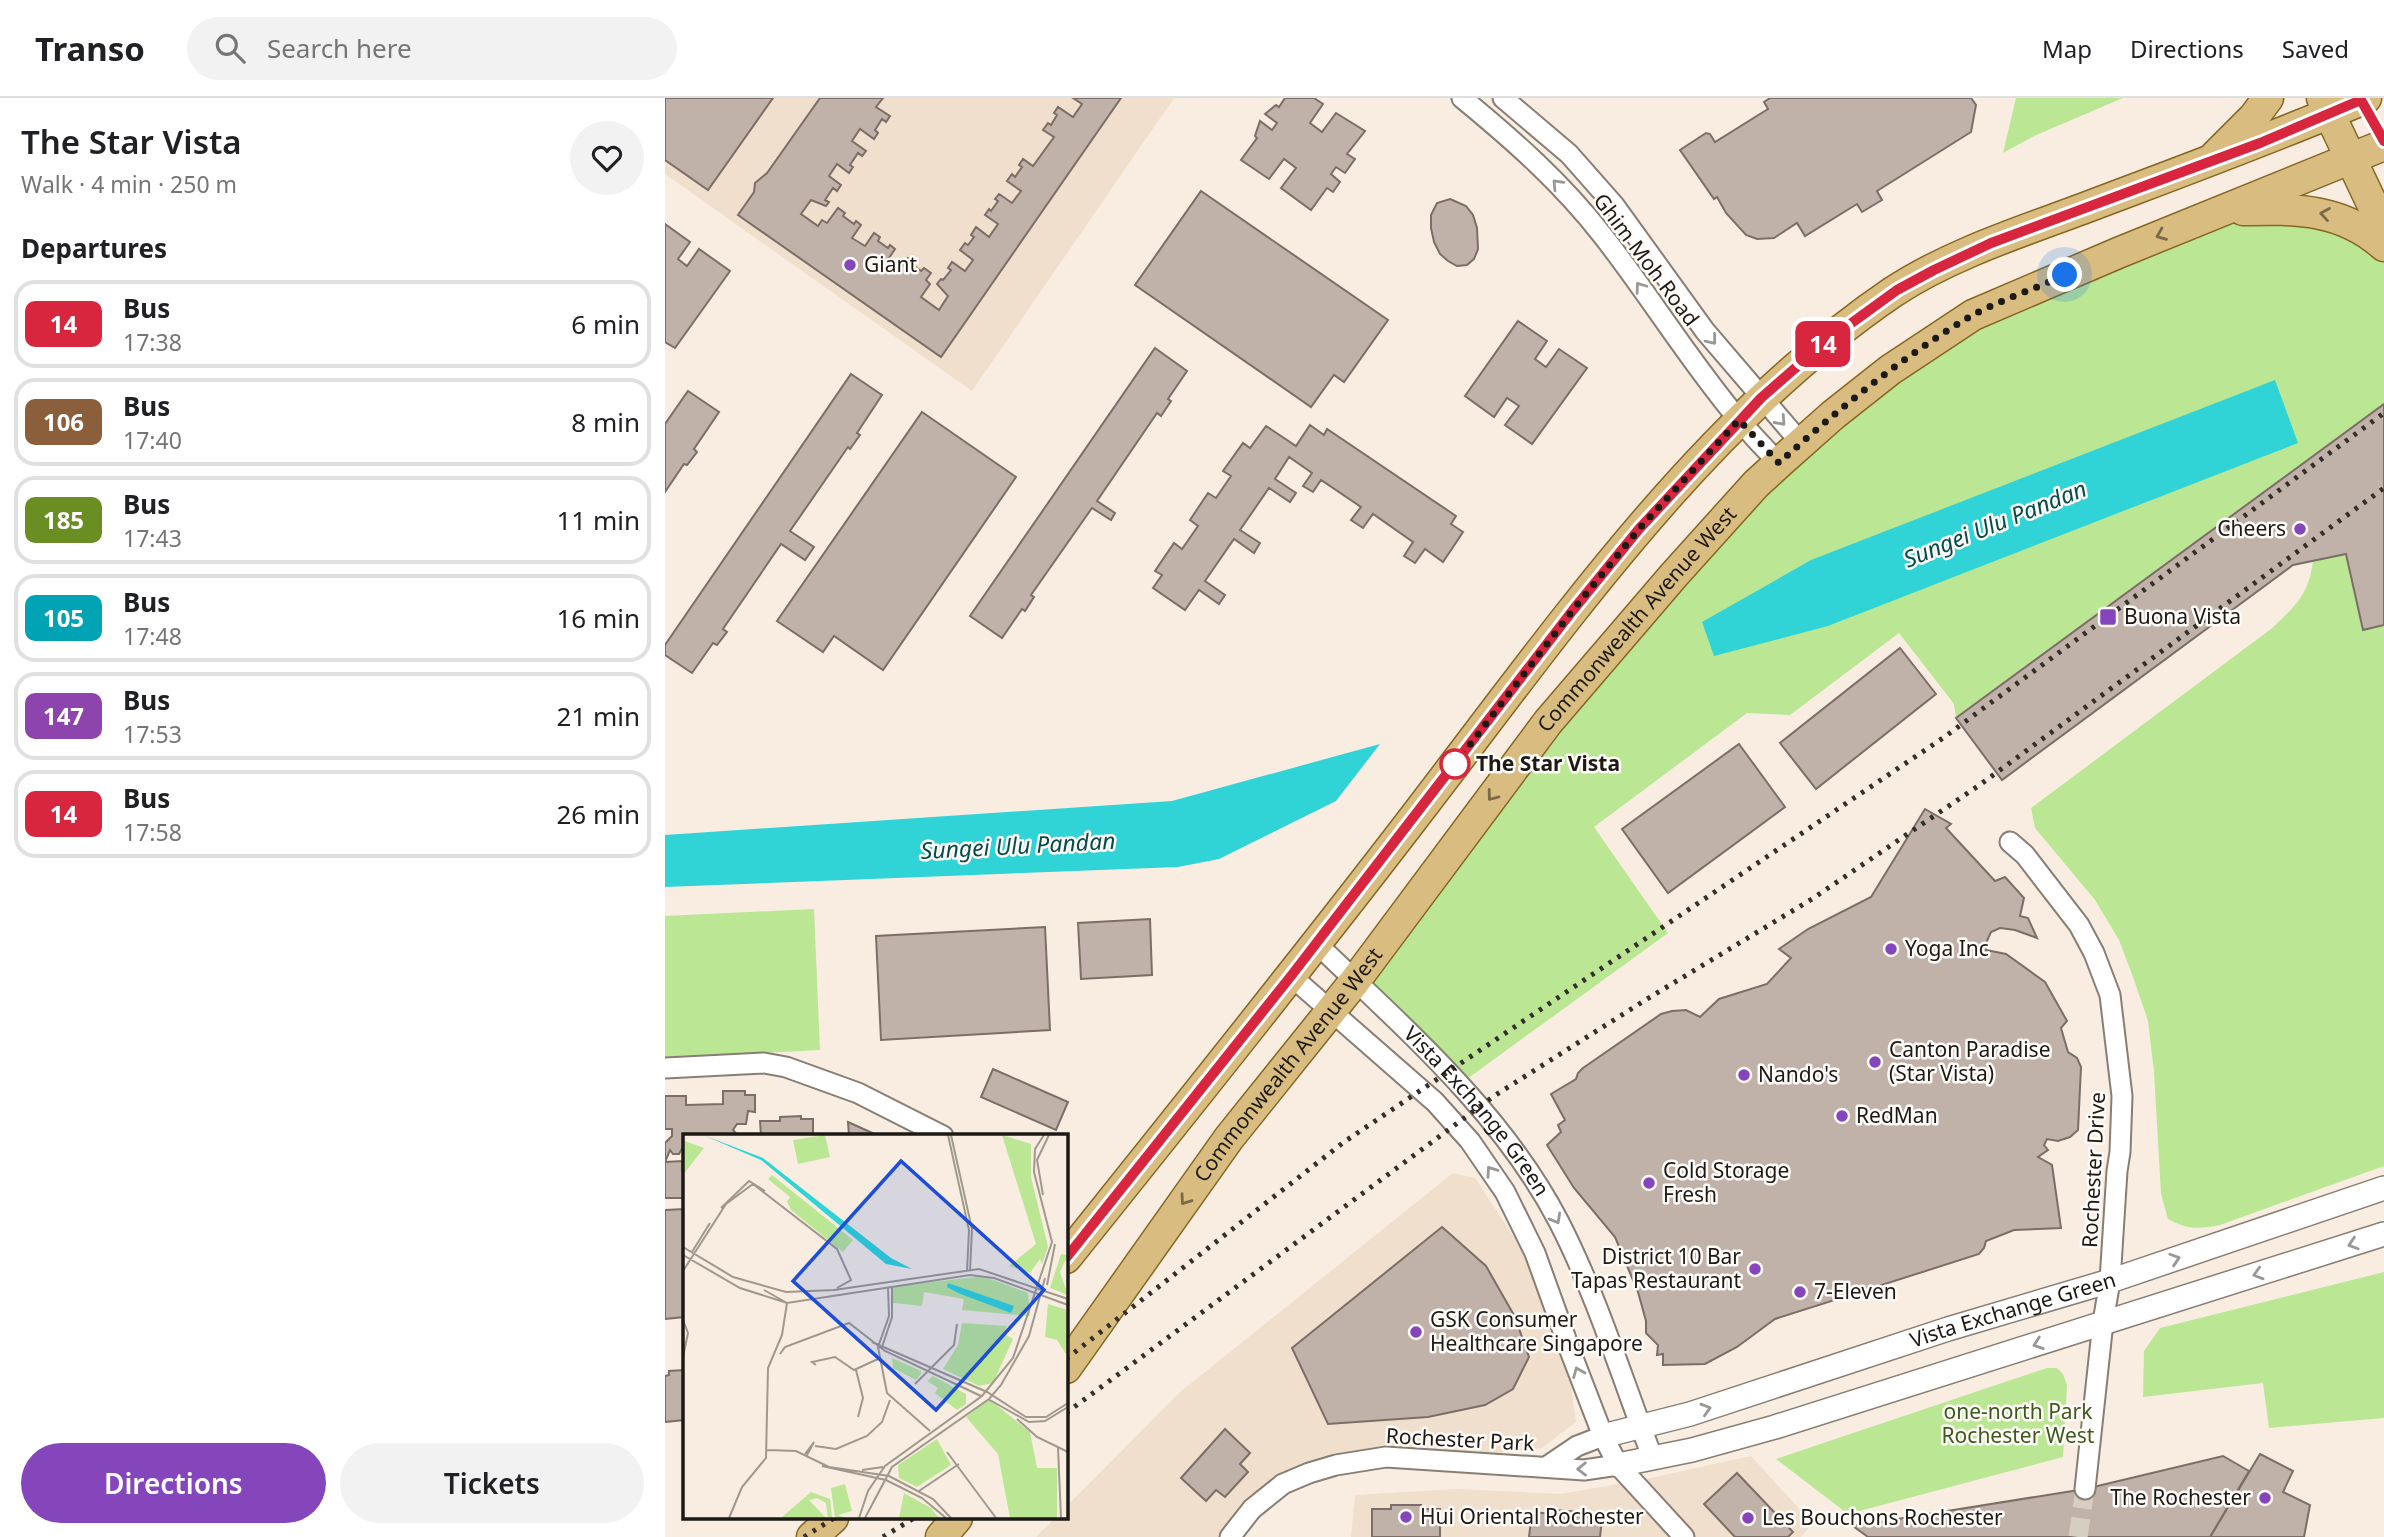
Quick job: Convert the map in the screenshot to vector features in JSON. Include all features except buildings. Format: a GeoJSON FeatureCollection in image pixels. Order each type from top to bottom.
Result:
{"type":"FeatureCollection","features":[{"type":"Feature","properties":{"kind":"main road"},"geometry":{"type":"LineString","coordinates":[[2210,161],[2253,117],[2267,98]]}},
{"type":"Feature","properties":{"kind":"main road"},"geometry":{"type":"LineString","coordinates":[[1067,1257],[1291,976],[1573,610],[1639,529],[1739,420],[1824,343],[1897,290],[1991,243],[2210,161],[2326,106],[2362,99],[2384,143]]}},
{"type":"Feature","properties":{"kind":"main road"},"geometry":{"type":"LineString","coordinates":[[2326,106],[2384,229]]}},
{"type":"Feature","properties":{"kind":"main road","name":"Commonwealth Avenue West"},"geometry":{"type":"LineString","coordinates":[[1067,1367],[1229,1138],[1355,981],[1548,722],[1756,484],[1890,370],[1973,315],[2384,143]]}},
{"type":"Feature","properties":{"kind":"main road"},"geometry":{"type":"LineString","coordinates":[[2225,211],[2290,209],[2336,216],[2384,246]]}},
{"type":"Feature","properties":{"kind":"main road"},"geometry":{"type":"LineString","coordinates":[[812,1537],[830,1520]]}},
{"type":"Feature","properties":{"kind":"main road"},"geometry":{"type":"LineString","coordinates":[[941,1537],[955,1520]]}},
{"type":"Feature","properties":{"kind":"street","name":"Ghim Moh Road"},"geometry":{"type":"LineString","coordinates":[[1462,98],[1520,146],[1594,225],[1739,420],[1779,463]]}},
{"type":"Feature","properties":{"kind":"street","name":"Ghim Moh Road"},"geometry":{"type":"LineString","coordinates":[[1503,98],[1569,154],[1614,205],[1686,306],[1801,443]]}},
{"type":"Feature","properties":{"kind":"street","name":"Rochester Drive"},"geometry":{"type":"LineString","coordinates":[[2010,842],[2025,855],[2079,925],[2094,953],[2110,995],[2122,1096],[2110,1281],[2085,1489]]}},
{"type":"Feature","properties":{"kind":"street","name":"Vista Exchange Green"},"geometry":{"type":"LineString","coordinates":[[1316,943],[1460,1084],[1493,1123],[1535,1182],[1559,1222],[1595,1306],[1653,1459]]}},
{"type":"Feature","properties":{"kind":"street","name":"Vista Exchange Green"},"geometry":{"type":"LineString","coordinates":[[1291,976],[1435,1102],[1470,1141],[1505,1192],[1535,1253],[1604,1436],[1618,1465],[1653,1459],[1775,1427],[2384,1234]]}},
{"type":"Feature","properties":{"kind":"street"},"geometry":{"type":"LineString","coordinates":[[665,1069],[764,1063],[786,1067],[858,1093],[939,1134]]}},
{"type":"Feature","properties":{"kind":"street","name":"Vista Exchange Green"},"geometry":{"type":"LineString","coordinates":[[1604,1436],[1690,1414],[1948,1329],[2110,1281],[2384,1188]]}},
{"type":"Feature","properties":{"kind":"street","name":"Rochester Park"},"geometry":{"type":"LineString","coordinates":[[1546,1467],[1577,1446],[1604,1436]]}},
{"type":"Feature","properties":{"kind":"street","name":"Rochester Park"},"geometry":{"type":"LineString","coordinates":[[1230,1537],[1252,1509],[1283,1484],[1336,1465],[1386,1457],[1584,1470],[1618,1465]]}},
{"type":"Feature","properties":{"kind":"street"},"geometry":{"type":"LineString","coordinates":[[1618,1465],[1684,1537]]}},
{"type":"Feature","properties":{"kind":"shaded area"},"geometry":{"type":"Polygon","coordinates":[[[665,98],[1174,98],[972,391],[665,174],[665,98]]]}},
{"type":"Feature","properties":{"kind":"shaded area"},"geometry":{"type":"Polygon","coordinates":[[[1453,1173],[1475,1178],[1534,1268],[1566,1351],[1576,1422],[1542,1448],[1495,1453],[1391,1451],[1281,1479],[1227,1537],[1036,1537],[1053,1520],[1067,1520],[1067,1506],[1179,1393],[1453,1173]]]}},
{"type":"Feature","properties":{"kind":"shaded area"},"geometry":{"type":"Polygon","coordinates":[[[1751,1456],[1812,1523],[1801,1537],[1351,1537],[1355,1495],[1457,1489],[1561,1494],[1751,1456]]]}},
{"type":"Feature","properties":{"kind":"green space"},"geometry":{"type":"Polygon","coordinates":[[[2016,98],[2123,98],[2034,136],[2003,153],[2016,98]]]}},
{"type":"Feature","properties":{"kind":"green space"},"geometry":{"type":"Polygon","coordinates":[[[2290,209],[2384,246],[2384,404],[1956,718],[1954,704],[1899,633],[1790,715],[1747,713],[1594,827],[1668,933],[1460,1084],[1355,981],[1674,575],[1890,370],[2169,232],[2290,209]]]}},
{"type":"Feature","properties":{"kind":"green space"},"geometry":{"type":"Polygon","coordinates":[[[2346,554],[2363,630],[2384,625],[2384,1166],[2220,1225],[2187,1227],[2168,1219],[2161,1194],[2154,1072],[2148,1021],[2133,977],[2119,940],[2095,900],[2035,828],[2031,808],[2271,629],[2287,614],[2304,591],[2313,561],[2346,554]]]}},
{"type":"Feature","properties":{"kind":"green space"},"geometry":{"type":"Polygon","coordinates":[[[814,909],[820,1050],[665,1058],[665,916],[814,909]]]}},
{"type":"Feature","properties":{"kind":"green space"},"geometry":{"type":"Polygon","coordinates":[[[2384,1272],[2384,1418],[2269,1428],[2263,1383],[2143,1397],[2144,1351],[2160,1328],[2384,1272]]]}},
{"type":"Feature","properties":{"kind":"green space","name":"one-north Park Rochester West"},"geometry":{"type":"Polygon","coordinates":[[[2047,1368],[2057,1368],[2063,1374],[2067,1385],[2063,1457],[1848,1514],[1776,1459],[2047,1368]]]}},
{"type":"Feature","properties":{"kind":"water","name":"Sungei Ulu Pandan"},"geometry":{"type":"Polygon","coordinates":[[[2275,380],[2298,443],[1828,626],[1714,656],[1702,622],[1811,560],[2275,380]]]}},
{"type":"Feature","properties":{"kind":"water","name":"Sungei Ulu Pandan"},"geometry":{"type":"Polygon","coordinates":[[[1380,744],[1336,801],[1219,859],[1178,867],[665,887],[665,835],[1172,801],[1380,744]]]}},
{"type":"Feature","properties":{"kind":"tunnel"},"geometry":{"type":"LineString","coordinates":[[2078,1537],[2085,1489]]}},
{"type":"Feature","properties":{"kind":"railway"},"geometry":{"type":"LineString","coordinates":[[1067,1358],[1344,1142],[1943,738],[2384,413]]}},
{"type":"Feature","properties":{"kind":"railway"},"geometry":{"type":"LineString","coordinates":[[1067,1412],[1494,1096],[1812,899],[1981,784],[2384,488]]}},
{"type":"Feature","properties":{"kind":"railway"},"geometry":{"type":"LineString","coordinates":[[804,1537],[831,1520]]}},
{"type":"Feature","properties":{"kind":"railway"},"geometry":{"type":"LineString","coordinates":[[883,1537],[911,1520]]}},
{"type":"Feature","properties":{"kind":"bus line","name":"14"},"geometry":{"type":"LineString","coordinates":[[1067,1257],[1291,976],[1573,610],[1639,529],[1739,420],[1824,343],[1897,290],[1991,243],[2260,143],[2361,100],[2384,141]]}},
{"type":"Feature","properties":{"kind":"place","name":"Giant"},"geometry":{"type":"Point","coordinates":[850,265]}},
{"type":"Feature","properties":{"kind":"place","name":"Cheers"},"geometry":{"type":"Point","coordinates":[2300,529]}},
{"type":"Feature","properties":{"kind":"place","name":"Buona Vista"},"geometry":{"type":"Point","coordinates":[2108,617]}},
{"type":"Feature","properties":{"kind":"place","name":"The Star Vista"},"geometry":{"type":"Point","coordinates":[1455,764]}},
{"type":"Feature","properties":{"kind":"place","name":"Yoga Inc"},"geometry":{"type":"Point","coordinates":[1891,949]}},
{"type":"Feature","properties":{"kind":"place","name":"Canton Paradise (Star Vista)"},"geometry":{"type":"Point","coordinates":[1875,1062]}},
{"type":"Feature","properties":{"kind":"place","name":"Nando's"},"geometry":{"type":"Point","coordinates":[1744,1075]}},
{"type":"Feature","properties":{"kind":"place","name":"RedMan"},"geometry":{"type":"Point","coordinates":[1842,1116]}},
{"type":"Feature","properties":{"kind":"place","name":"Cold Storage Fresh"},"geometry":{"type":"Point","coordinates":[1649,1183]}},
{"type":"Feature","properties":{"kind":"place","name":"District 10 Bar Tapas Restaurant"},"geometry":{"type":"Point","coordinates":[1755,1269]}},
{"type":"Feature","properties":{"kind":"place","name":"7-Eleven"},"geometry":{"type":"Point","coordinates":[1800,1292]}},
{"type":"Feature","properties":{"kind":"place","name":"GSK Consumer Healthcare Singapore"},"geometry":{"type":"Point","coordinates":[1416,1332]}},
{"type":"Feature","properties":{"kind":"place","name":"The Rochester"},"geometry":{"type":"Point","coordinates":[2265,1498]}},
{"type":"Feature","properties":{"kind":"place","name":"Hui Oriental Rochester"},"geometry":{"type":"Point","coordinates":[1406,1517]}},
{"type":"Feature","properties":{"kind":"place","name":"Les Bouchons Rochester"},"geometry":{"type":"Point","coordinates":[1748,1518]}},
{"type":"Feature","properties":{"kind":"route"},"geometry":{"type":"LineString","coordinates":[[1455,764],[1639,529],[1739,420],[1779,463],[1833,415],[1890,370],[1973,315],[2065,275]]}}]}
